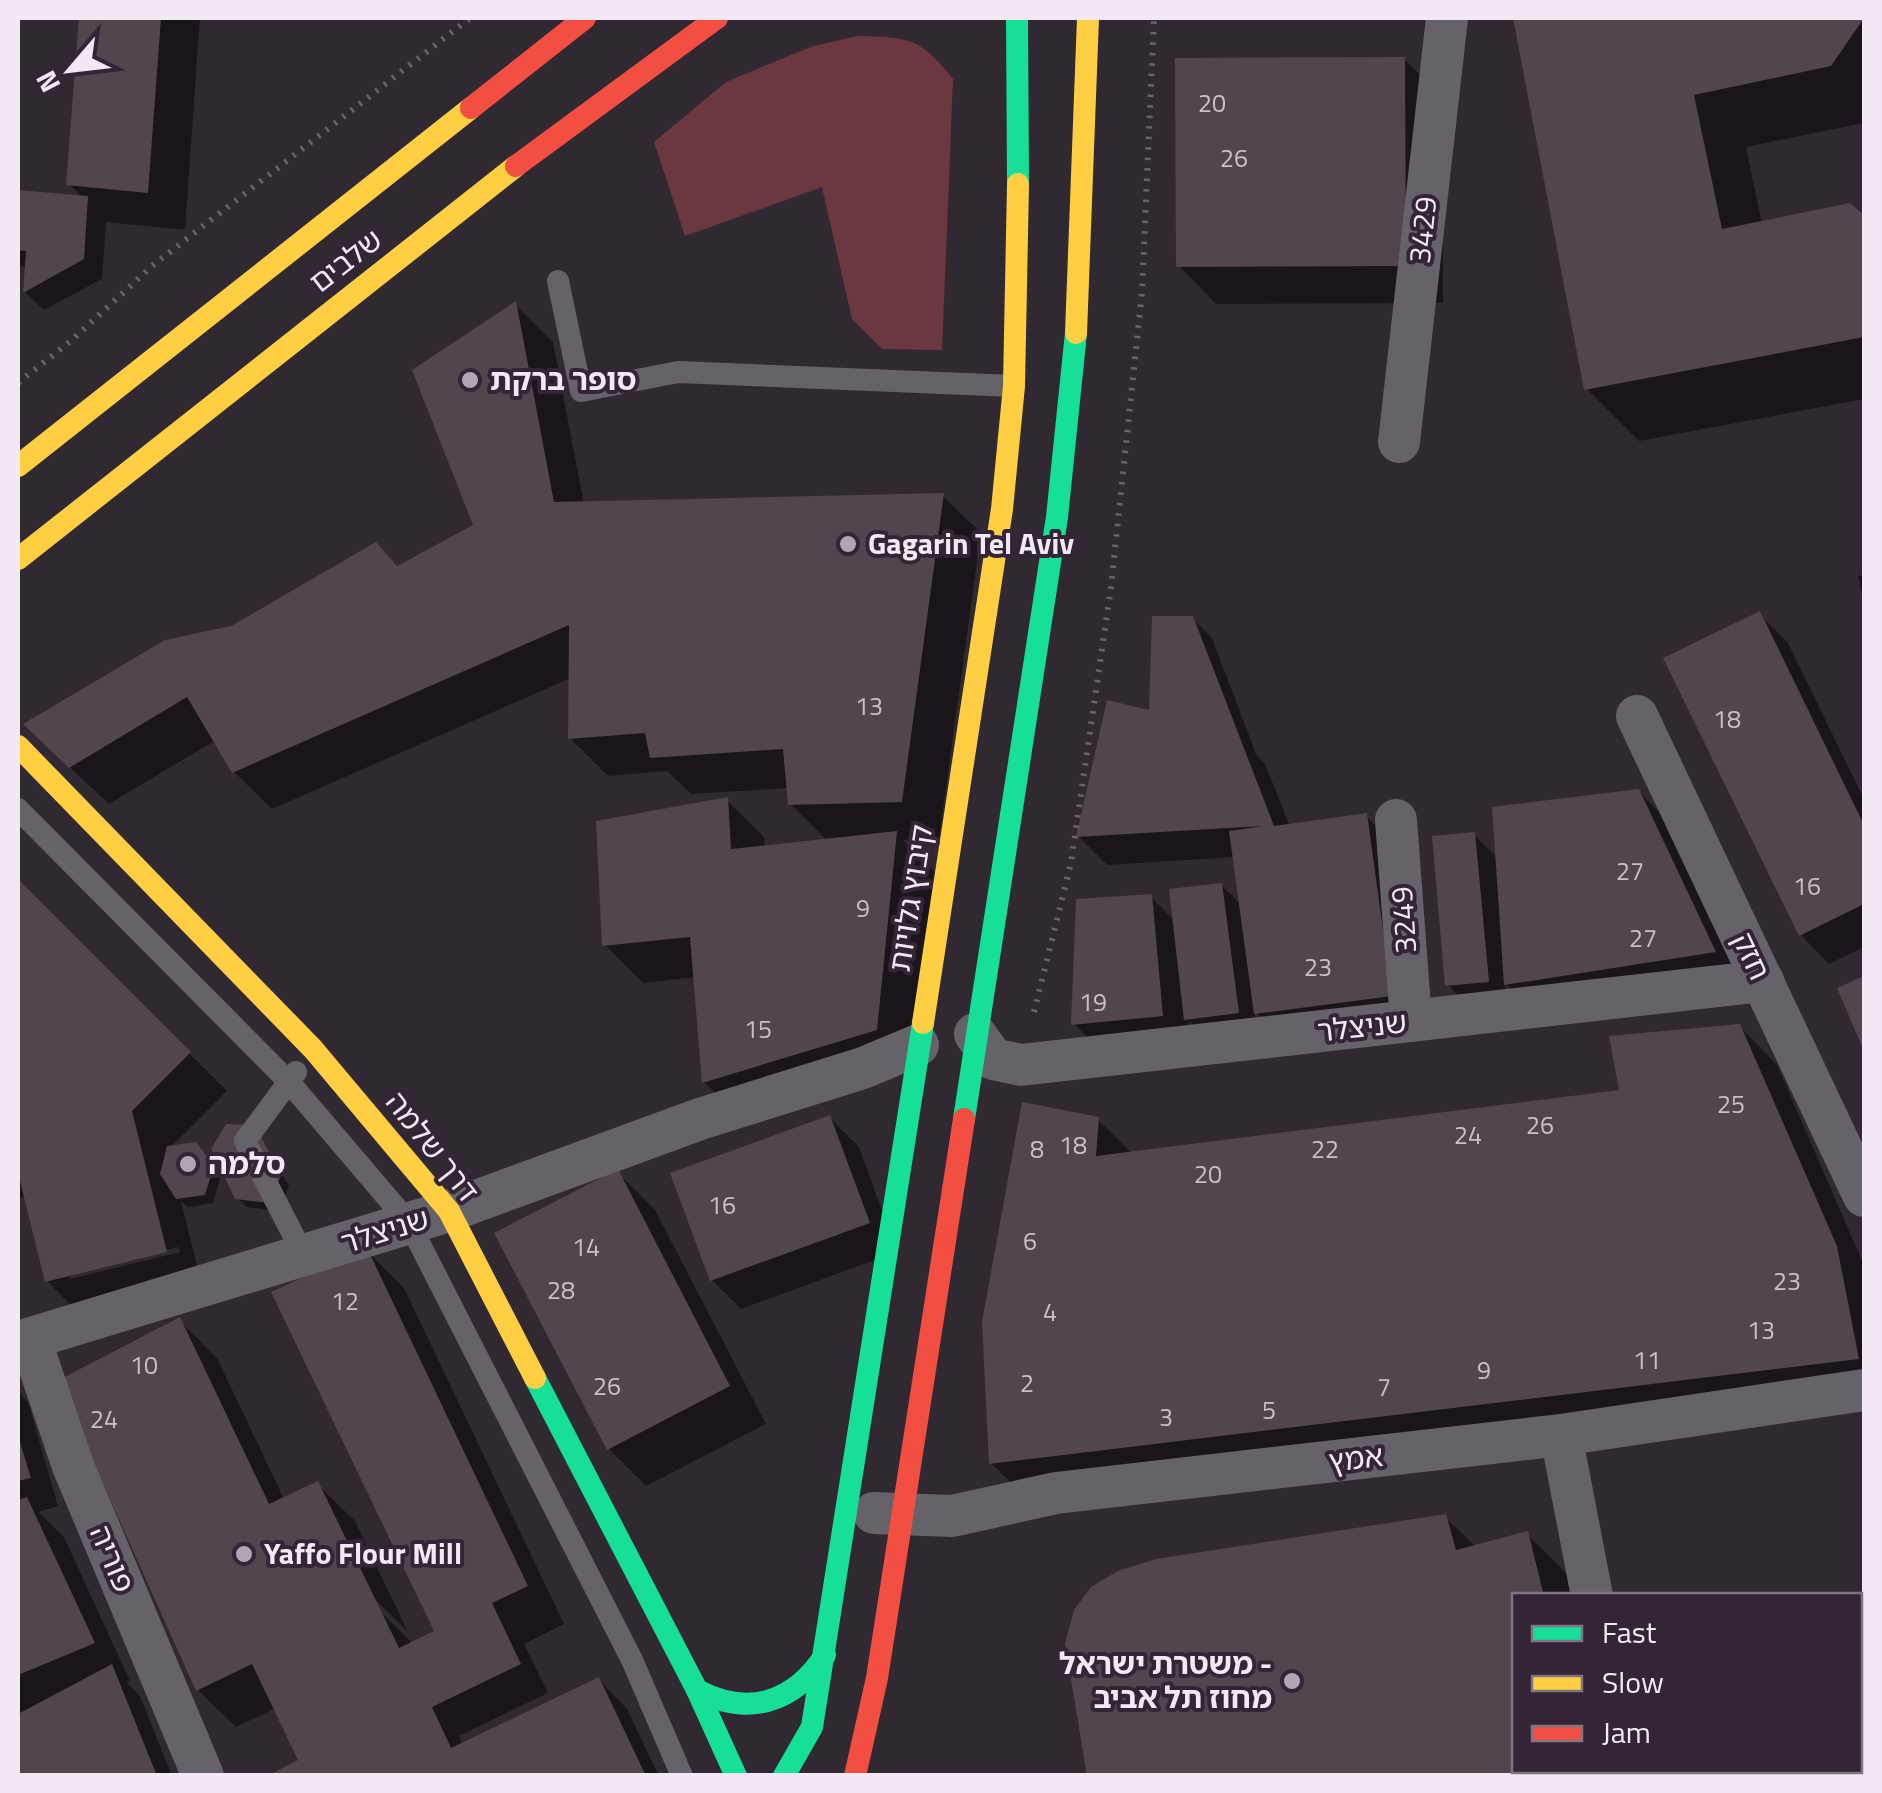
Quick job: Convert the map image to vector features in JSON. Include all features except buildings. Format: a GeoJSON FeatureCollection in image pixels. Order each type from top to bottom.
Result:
{"type":"FeatureCollection","features":[{"type":"Feature","properties":{"kind":"main road","name":"שלבים"},"geometry":{"type":"LineString","coordinates":[[18,466],[585,18]]}},
{"type":"Feature","properties":{"kind":"main road","name":"שלבים"},"geometry":{"type":"LineString","coordinates":[[18,558],[580,116],[717,18]]}},
{"type":"Feature","properties":{"kind":"main road","name":"קיבוץ גלויות"},"geometry":{"type":"LineString","coordinates":[[784,1776],[812,1727],[826,1654],[1002,509],[1014,386],[1020,64],[1017,18]]}},
{"type":"Feature","properties":{"kind":"main road"},"geometry":{"type":"LineString","coordinates":[[855,1768],[902,1517],[1058,516],[1078,312],[1088,18]]}},
{"type":"Feature","properties":{"kind":"main road"},"geometry":{"type":"LineString","coordinates":[[996,36],[1020,64]]}},
{"type":"Feature","properties":{"kind":"main road"},"geometry":{"type":"LineString","coordinates":[[18,448],[57,432]]}},
{"type":"Feature","properties":{"kind":"main road","name":"דרך שלמה"},"geometry":{"type":"LineString","coordinates":[[18,746],[313,1049],[429,1217],[697,1690],[736,1776]]}},
{"type":"Feature","properties":{"kind":"main road"},"geometry":{"type":"LineString","coordinates":[[697,1690],[720,1701],[766,1703],[800,1690],[826,1654]]}},
{"type":"Feature","properties":{"kind":"street","name":"3429"},"geometry":{"type":"LineString","coordinates":[[1399,442],[1447,18]]}},
{"type":"Feature","properties":{"kind":"street","name":"חזק"},"geometry":{"type":"LineString","coordinates":[[1637,716],[1864,1196]]}},
{"type":"Feature","properties":{"kind":"street","name":"3249"},"geometry":{"type":"LineString","coordinates":[[1396,820],[1411,1021]]}},
{"type":"Feature","properties":{"kind":"street","name":"שניצלר"},"geometry":{"type":"LineString","coordinates":[[976,1034],[993,1059],[1021,1065],[1762,981]]}},
{"type":"Feature","properties":{"kind":"street","name":"שניצלר"},"geometry":{"type":"LineString","coordinates":[[24,1340],[429,1217],[700,1119],[864,1068],[918,1044]]}},
{"type":"Feature","properties":{"kind":"street","name":"פוריה"},"geometry":{"type":"LineString","coordinates":[[24,1340],[204,1776]]}},
{"type":"Feature","properties":{"kind":"street","name":"אמץ"},"geometry":{"type":"LineString","coordinates":[[847,1509],[902,1517],[952,1516],[1056,1493],[1561,1435],[1864,1390]]}},
{"type":"Feature","properties":{"kind":"street"},"geometry":{"type":"LineString","coordinates":[[1561,1435],[1591,1593]]}},
{"type":"Feature","properties":{"kind":"lane"},"geometry":{"type":"LineString","coordinates":[[558,281],[581,391],[678,372],[1014,386]]}},
{"type":"Feature","properties":{"kind":"lane","name":"דרך שלמה"},"geometry":{"type":"LineString","coordinates":[[18,809],[429,1217],[682,1776]]}},
{"type":"Feature","properties":{"kind":"lane"},"geometry":{"type":"LineString","coordinates":[[304,1256],[245,1141],[313,1049]]}},
{"type":"Feature","properties":{"kind":"path"},"geometry":{"type":"LineString","coordinates":[[18,383],[72,340],[152,266],[470,18]]}},
{"type":"Feature","properties":{"kind":"shaded area"},"geometry":{"type":"Polygon","coordinates":[[[858,36],[913,42],[932,55],[953,79],[942,350],[882,349],[852,319],[822,187],[685,236],[654,142],[726,82],[813,46],[858,36]]]}},
{"type":"Feature","properties":{"kind":"traffic: fast"},"geometry":{"type":"LineString","coordinates":[[1017,18],[1018,184]]}},
{"type":"Feature","properties":{"kind":"traffic: fast"},"geometry":{"type":"LineString","coordinates":[[964,1119],[1057,517],[1076,333]]}},
{"type":"Feature","properties":{"kind":"traffic: fast"},"geometry":{"type":"LineString","coordinates":[[784,1776],[812,1727],[923,1023]]}},
{"type":"Feature","properties":{"kind":"traffic: fast"},"geometry":{"type":"LineString","coordinates":[[535,1378],[697,1690],[736,1776]]}},
{"type":"Feature","properties":{"kind":"traffic: fast"},"geometry":{"type":"LineString","coordinates":[[697,1690],[734,1703],[768,1701],[799,1685],[825,1655]]}},
{"type":"Feature","properties":{"kind":"traffic: slow"},"geometry":{"type":"LineString","coordinates":[[1076,333],[1088,18]]}},
{"type":"Feature","properties":{"kind":"traffic: slow"},"geometry":{"type":"LineString","coordinates":[[18,466],[471,108]]}},
{"type":"Feature","properties":{"kind":"traffic: slow"},"geometry":{"type":"LineString","coordinates":[[18,559],[516,166]]}},
{"type":"Feature","properties":{"kind":"traffic: slow"},"geometry":{"type":"LineString","coordinates":[[923,1023],[1002,509],[1014,386],[1018,184]]}},
{"type":"Feature","properties":{"kind":"traffic: slow"},"geometry":{"type":"LineString","coordinates":[[18,746],[313,1049],[449,1211],[535,1378]]}},
{"type":"Feature","properties":{"kind":"traffic: jam"},"geometry":{"type":"LineString","coordinates":[[471,108],[585,18]]}},
{"type":"Feature","properties":{"kind":"traffic: jam"},"geometry":{"type":"LineString","coordinates":[[516,166],[717,18]]}},
{"type":"Feature","properties":{"kind":"traffic: jam"},"geometry":{"type":"LineString","coordinates":[[855,1776],[877,1678],[964,1119]]}},
{"type":"Feature","properties":{"kind":"place","name":"סופר ברקת"},"geometry":{"type":"Point","coordinates":[470,380]}},
{"type":"Feature","properties":{"kind":"place","name":"Gagarin Tel Aviv"},"geometry":{"type":"Point","coordinates":[848,544]}},
{"type":"Feature","properties":{"kind":"place","name":"סלמה"},"geometry":{"type":"Point","coordinates":[188,1164]}},
{"type":"Feature","properties":{"kind":"place","name":"Yaffo Flour Mill"},"geometry":{"type":"Point","coordinates":[244,1554]}},
{"type":"Feature","properties":{"kind":"place","name":"משטרת ישראל - מחוז תל אביב"},"geometry":{"type":"Point","coordinates":[1292,1681]}}]}
